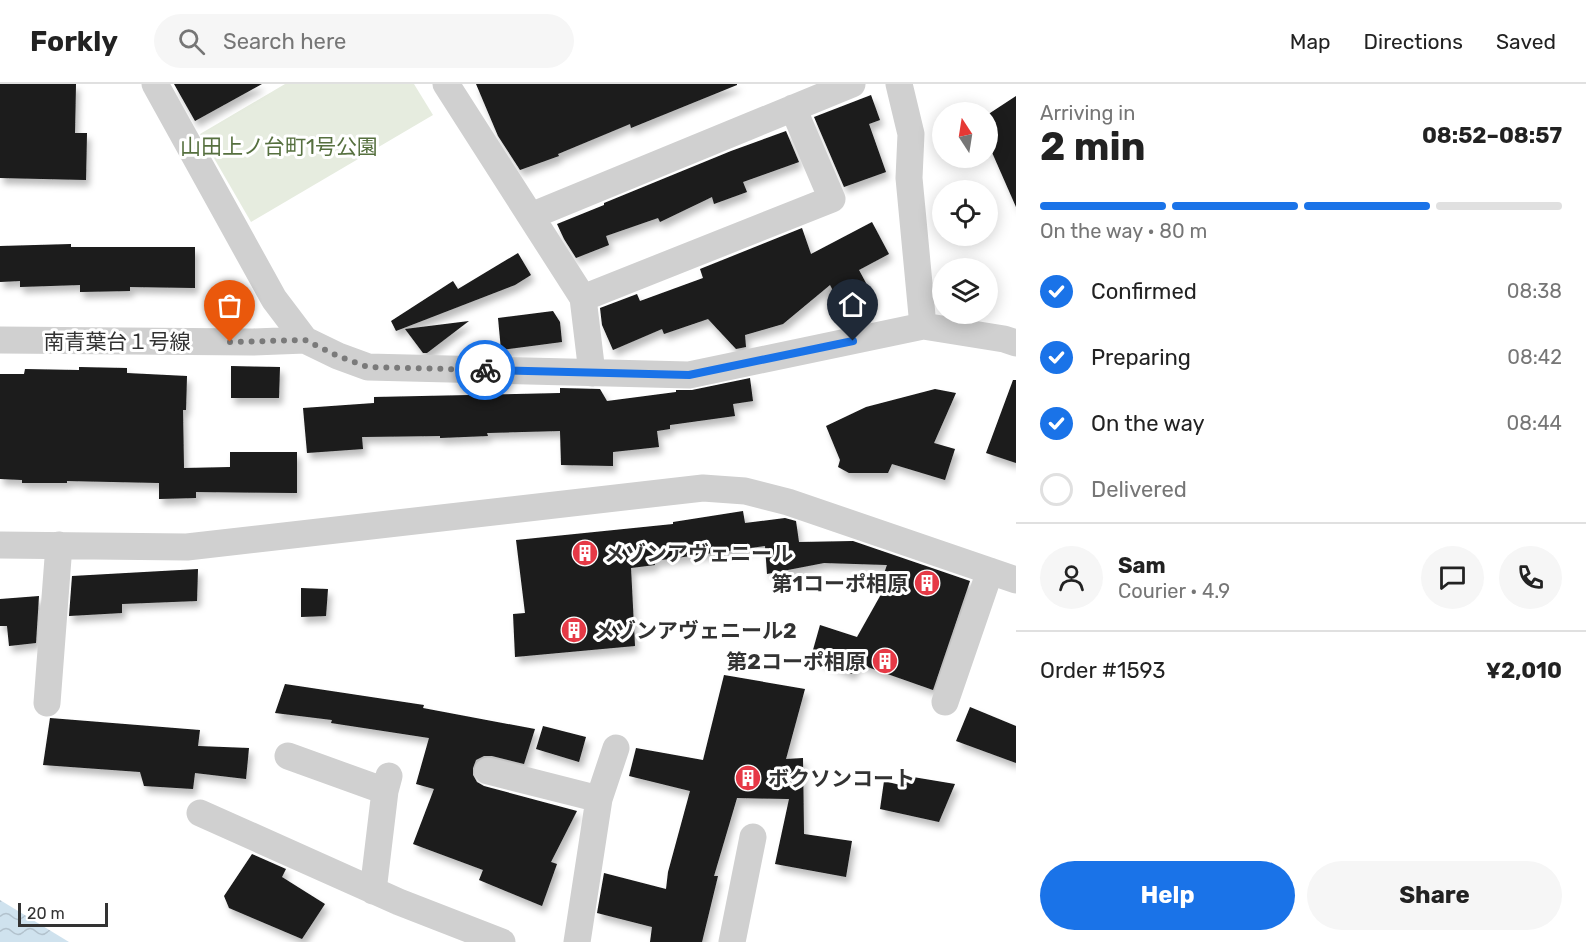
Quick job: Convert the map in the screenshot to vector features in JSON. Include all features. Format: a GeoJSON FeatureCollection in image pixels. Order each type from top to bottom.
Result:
{"type":"FeatureCollection","features":[{"type":"Feature","properties":{"kind":"street"},"geometry":{"type":"LineString","coordinates":[[531,216],[852,84]]}},
{"type":"Feature","properties":{"kind":"street"},"geometry":{"type":"LineString","coordinates":[[899,84],[911,134],[909,178],[923,326]]}},
{"type":"Feature","properties":{"kind":"street"},"geometry":{"type":"LineString","coordinates":[[157,85],[274,299],[305,340],[368,367],[689,375],[923,326],[940,327],[1016,343]]}},
{"type":"Feature","properties":{"kind":"street"},"geometry":{"type":"LineString","coordinates":[[455,87],[531,216],[583,298],[592,373]]}},
{"type":"Feature","properties":{"kind":"street"},"geometry":{"type":"LineString","coordinates":[[583,298],[832,199],[793,108]]}},
{"type":"Feature","properties":{"kind":"street","name":"南青葉台１号線"},"geometry":{"type":"LineString","coordinates":[[0,340],[253,342],[305,340]]}},
{"type":"Feature","properties":{"kind":"street"},"geometry":{"type":"LineString","coordinates":[[0,545],[187,547],[703,488],[745,491],[788,502],[1016,580]]}},
{"type":"Feature","properties":{"kind":"street"},"geometry":{"type":"LineString","coordinates":[[47,703],[59,545]]}},
{"type":"Feature","properties":{"kind":"street"},"geometry":{"type":"LineString","coordinates":[[945,702],[990,571]]}},
{"type":"Feature","properties":{"kind":"street"},"geometry":{"type":"LineString","coordinates":[[577,942],[599,799],[616,748]]}},
{"type":"Feature","properties":{"kind":"street"},"geometry":{"type":"LineString","coordinates":[[288,756],[387,784],[373,891]]}},
{"type":"Feature","properties":{"kind":"street"},"geometry":{"type":"LineString","coordinates":[[488,771],[599,799]]}},
{"type":"Feature","properties":{"kind":"street"},"geometry":{"type":"LineString","coordinates":[[200,813],[399,903],[502,942]]}},
{"type":"Feature","properties":{"kind":"street"},"geometry":{"type":"LineString","coordinates":[[732,942],[753,837]]}},
{"type":"Feature","properties":{"kind":"green space","name":"山田上ノ台町1号公園"},"geometry":{"type":"Polygon","coordinates":[[[285,84],[414,84],[433,115],[251,222],[200,134],[285,84]]]}},
{"type":"Feature","properties":{"kind":"water"},"geometry":{"type":"Polygon","coordinates":[[[0,900],[69,942],[0,942],[0,900]]]}},
{"type":"Feature","properties":{"kind":"building"},"geometry":{"type":"Polygon","coordinates":[[[0,84],[76,84],[75,133],[87,133],[86,180],[0,178],[0,84]]]}},
{"type":"Feature","properties":{"kind":"building"},"geometry":{"type":"Polygon","coordinates":[[[174,84],[262,84],[195,121],[174,84]]]}},
{"type":"Feature","properties":{"kind":"building"},"geometry":{"type":"Polygon","coordinates":[[[476,84],[737,85],[631,128],[630,124],[558,154],[559,156],[520,170],[498,136],[476,84]]]}},
{"type":"Feature","properties":{"kind":"building"},"geometry":{"type":"Polygon","coordinates":[[[871,95],[880,120],[869,124],[886,172],[844,187],[814,117],[871,95]]]}},
{"type":"Feature","properties":{"kind":"building"},"geometry":{"type":"Polygon","coordinates":[[[1016,96],[1016,207],[998,166],[998,108],[1016,96]]]}},
{"type":"Feature","properties":{"kind":"building"},"geometry":{"type":"Polygon","coordinates":[[[786,131],[799,162],[743,182],[747,192],[714,204],[712,197],[660,222],[658,218],[606,236],[609,245],[576,258],[557,224],[731,151],[786,131]]]}},
{"type":"Feature","properties":{"kind":"building"},"geometry":{"type":"Polygon","coordinates":[[[872,222],[889,254],[859,270],[866,283],[837,298],[830,285],[783,324],[745,335],[746,347],[736,349],[708,319],[664,334],[662,329],[613,350],[602,325],[600,308],[637,294],[640,301],[703,278],[700,269],[802,228],[811,254],[872,222]]]}},
{"type":"Feature","properties":{"kind":"building"},"geometry":{"type":"Polygon","coordinates":[[[71,244],[71,247],[195,247],[195,288],[130,287],[130,291],[80,292],[80,285],[20,287],[20,281],[0,282],[0,246],[71,244]]]}},
{"type":"Feature","properties":{"kind":"building"},"geometry":{"type":"Polygon","coordinates":[[[518,253],[531,275],[515,285],[396,331],[391,321],[453,281],[458,289],[518,253]]]}},
{"type":"Feature","properties":{"kind":"building"},"geometry":{"type":"Polygon","coordinates":[[[553,311],[560,322],[562,342],[501,350],[498,318],[553,311]]]}},
{"type":"Feature","properties":{"kind":"building"},"geometry":{"type":"Polygon","coordinates":[[[469,321],[427,353],[423,353],[405,329],[469,321]]]}},
{"type":"Feature","properties":{"kind":"building"},"geometry":{"type":"Polygon","coordinates":[[[231,366],[280,367],[279,398],[231,398],[231,366]]]}},
{"type":"Feature","properties":{"kind":"building"},"geometry":{"type":"Polygon","coordinates":[[[79,367],[127,368],[127,373],[187,376],[186,410],[183,410],[184,468],[230,467],[230,452],[297,452],[297,493],[196,492],[196,498],[159,499],[159,483],[67,481],[67,483],[22,483],[22,480],[0,479],[0,374],[24,374],[25,369],[79,370],[79,367]]]}},
{"type":"Feature","properties":{"kind":"building"},"geometry":{"type":"Polygon","coordinates":[[[750,378],[753,401],[733,404],[735,416],[670,425],[670,429],[657,431],[659,447],[613,452],[613,466],[561,465],[560,431],[487,433],[488,436],[440,438],[440,436],[362,437],[363,449],[307,453],[303,408],[374,403],[374,397],[560,393],[560,388],[600,389],[607,401],[676,392],[676,390],[692,390],[750,378]]]}},
{"type":"Feature","properties":{"kind":"building"},"geometry":{"type":"Polygon","coordinates":[[[1013,380],[1016,380],[1016,463],[986,453],[1013,380]]]}},
{"type":"Feature","properties":{"kind":"building"},"geometry":{"type":"Polygon","coordinates":[[[935,389],[956,393],[934,443],[955,449],[945,480],[892,464],[888,473],[849,473],[838,467],[840,460],[826,426],[866,407],[935,389]]]}},
{"type":"Feature","properties":{"kind":"building"},"geometry":{"type":"Polygon","coordinates":[[[743,511],[745,523],[785,518],[796,521],[799,542],[853,541],[970,581],[933,690],[859,664],[852,674],[811,657],[820,625],[857,637],[884,589],[879,587],[887,565],[824,563],[767,574],[765,546],[654,561],[655,565],[631,568],[635,646],[515,657],[513,614],[525,613],[516,540],[673,524],[673,522],[743,511]]]}},
{"type":"Feature","properties":{"kind":"building"},"geometry":{"type":"Polygon","coordinates":[[[198,569],[197,601],[122,604],[122,613],[69,616],[72,576],[198,569]]]}},
{"type":"Feature","properties":{"kind":"building"},"geometry":{"type":"Polygon","coordinates":[[[301,588],[328,589],[326,616],[301,617],[301,588]]]}},
{"type":"Feature","properties":{"kind":"building"},"geometry":{"type":"Polygon","coordinates":[[[39,596],[36,643],[9,646],[7,626],[0,626],[0,599],[39,596]]]}},
{"type":"Feature","properties":{"kind":"building"},"geometry":{"type":"Polygon","coordinates":[[[724,675],[805,689],[786,759],[803,758],[804,834],[852,841],[846,877],[775,864],[789,799],[737,798],[714,876],[718,876],[702,942],[650,942],[652,927],[597,913],[604,873],[666,889],[668,872],[690,791],[629,776],[636,748],[703,760],[724,675]]]}},
{"type":"Feature","properties":{"kind":"building"},"geometry":{"type":"Polygon","coordinates":[[[285,684],[424,705],[423,708],[535,729],[524,764],[484,756],[476,760],[473,775],[477,782],[484,786],[577,811],[551,862],[557,864],[542,906],[479,880],[483,870],[413,844],[434,789],[416,784],[429,738],[331,723],[332,720],[275,713],[285,684]]]}},
{"type":"Feature","properties":{"kind":"building"},"geometry":{"type":"Polygon","coordinates":[[[970,707],[1016,726],[1016,763],[956,741],[970,707]]]}},
{"type":"Feature","properties":{"kind":"building"},"geometry":{"type":"Polygon","coordinates":[[[50,718],[200,730],[198,746],[249,748],[246,779],[195,773],[193,789],[144,786],[140,772],[43,765],[50,718]]]}},
{"type":"Feature","properties":{"kind":"building"},"geometry":{"type":"Polygon","coordinates":[[[543,726],[586,737],[579,762],[536,749],[543,726]]]}},
{"type":"Feature","properties":{"kind":"building"},"geometry":{"type":"Polygon","coordinates":[[[907,776],[955,784],[939,822],[880,809],[884,781],[900,785],[907,776]]]}},
{"type":"Feature","properties":{"kind":"building"},"geometry":{"type":"Polygon","coordinates":[[[252,854],[286,869],[282,877],[325,904],[302,939],[229,908],[224,896],[252,854]]]}},
{"type":"Feature","properties":{"kind":"way so far"},"geometry":{"type":"LineString","coordinates":[[230,342],[305,340],[368,367],[485,370]]}},
{"type":"Feature","properties":{"kind":"place","name":"メゾンアヴェニール"},"geometry":{"type":"Point","coordinates":[585,553]}},
{"type":"Feature","properties":{"kind":"place","name":"第1コーポ相原"},"geometry":{"type":"Point","coordinates":[927,583]}},
{"type":"Feature","properties":{"kind":"place","name":"メゾンアヴェニール2"},"geometry":{"type":"Point","coordinates":[574,630]}},
{"type":"Feature","properties":{"kind":"place","name":"第2コーポ相原"},"geometry":{"type":"Point","coordinates":[885,661]}},
{"type":"Feature","properties":{"kind":"place","name":"ボクソンコート"},"geometry":{"type":"Point","coordinates":[748,778]}},
{"type":"Feature","properties":{"kind":"route"},"geometry":{"type":"LineString","coordinates":[[485,370],[689,375],[853,341]]}}]}
